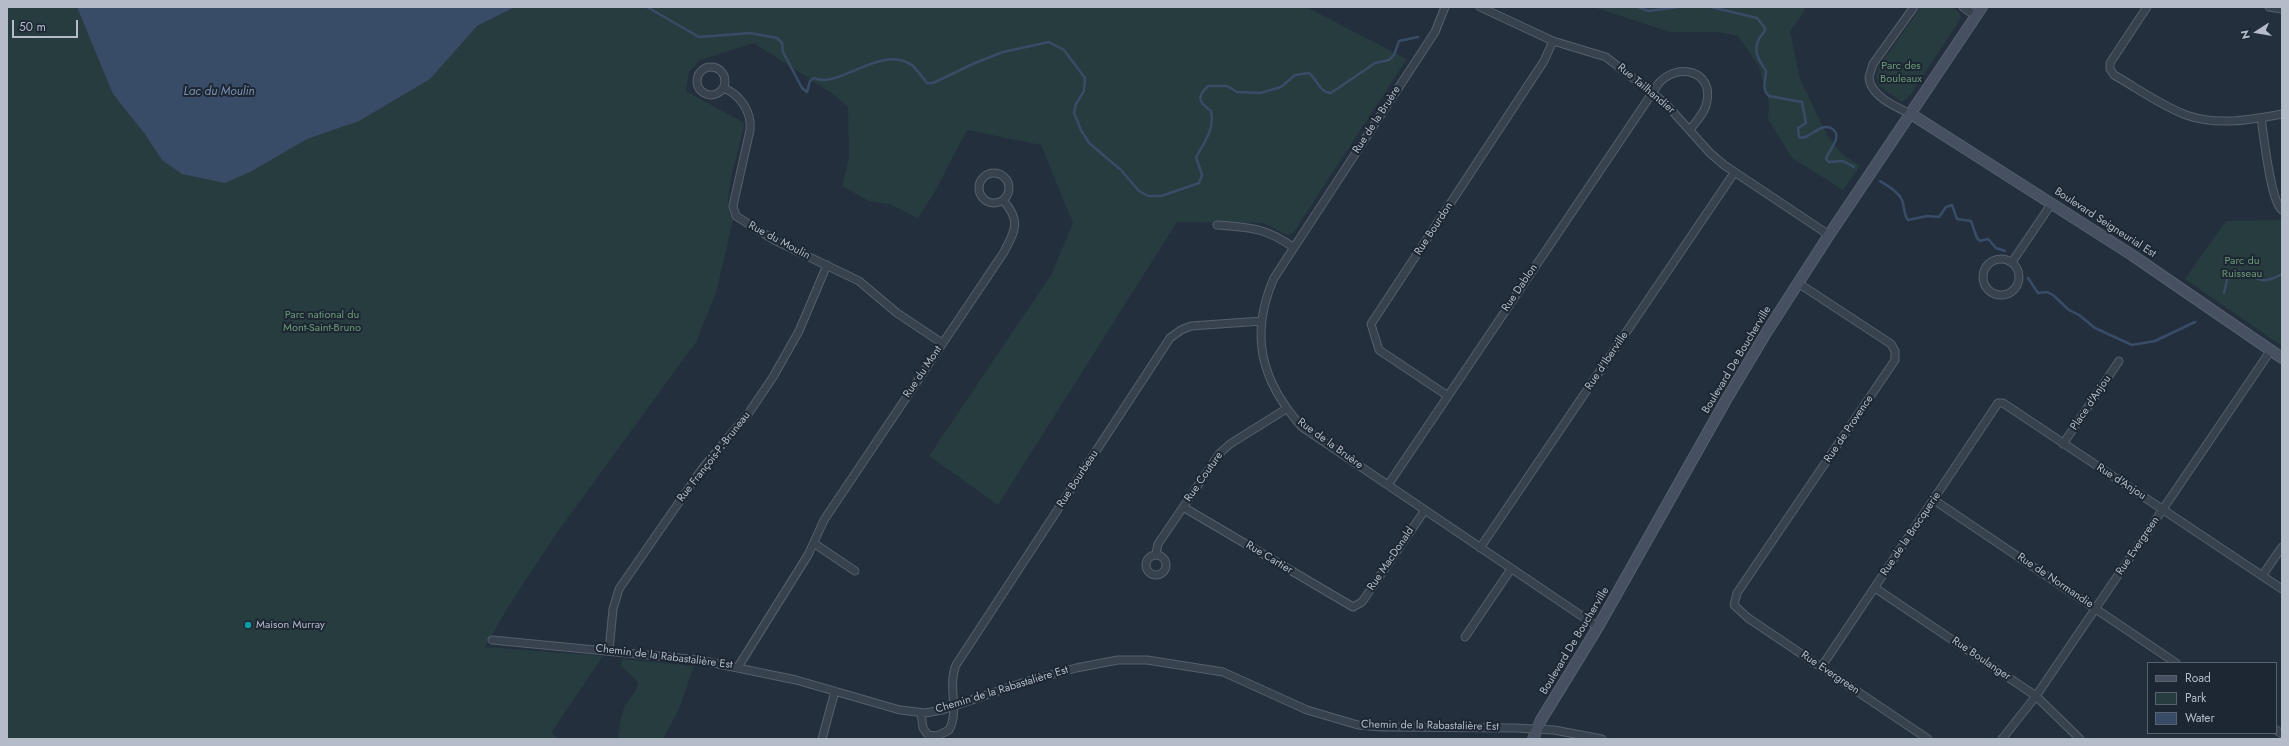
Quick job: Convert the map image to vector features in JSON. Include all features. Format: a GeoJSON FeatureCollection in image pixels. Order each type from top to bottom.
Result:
{"type":"FeatureCollection","features":[{"type":"Feature","properties":{"kind":"street","name":"Rue de la Bruère"},"geometry":{"type":"LineString","coordinates":[[1445,7],[1435,32],[1293,248],[1268,292],[1262,321],[1262,348],[1265,365],[1277,396],[1286,409],[1302,426],[1598,627]]}},
{"type":"Feature","properties":{"kind":"street","name":"Rue Tailhandier"},"geometry":{"type":"LineString","coordinates":[[1480,7],[1553,41],[1606,57],[1653,92],[1665,103],[1710,153],[1734,173],[1829,235]]}},
{"type":"Feature","properties":{"kind":"street"},"geometry":{"type":"LineString","coordinates":[[1911,114],[1875,91],[1869,77],[1874,64],[1914,7]]}},
{"type":"Feature","properties":{"kind":"street"},"geometry":{"type":"LineString","coordinates":[[1963,7],[1976,16]]}},
{"type":"Feature","properties":{"kind":"street","name":"Boulevard De Boucherville"},"geometry":{"type":"LineString","coordinates":[[1533,739],[1537,729],[1598,627],[1730,393],[1798,282],[1982,7]]}},
{"type":"Feature","properties":{"kind":"street"},"geometry":{"type":"LineString","coordinates":[[2147,7],[2112,60],[2110,67],[2114,75],[2186,114],[2217,121],[2261,118],[2282,114]]}},
{"type":"Feature","properties":{"kind":"street"},"geometry":{"type":"LineString","coordinates":[[2269,7],[2282,8]]}},
{"type":"Feature","properties":{"kind":"street","name":"Rue Bourdon"},"geometry":{"type":"LineString","coordinates":[[1448,396],[1379,350],[1371,324],[1544,61],[1553,41]]}},
{"type":"Feature","properties":{"kind":"street"},"geometry":{"type":"LineString","coordinates":[[708,67],[717,68],[725,79],[723,88],[711,95],[702,92],[697,85],[700,72],[708,67]]}},
{"type":"Feature","properties":{"kind":"street","name":"Rue Dablon"},"geometry":{"type":"LineString","coordinates":[[1388,485],[1653,92],[1664,77],[1674,72],[1688,71],[1700,79],[1706,88],[1707,102],[1703,112],[1690,130]]}},
{"type":"Feature","properties":{"kind":"street","name":"Rue du Moulin"},"geometry":{"type":"LineString","coordinates":[[723,88],[734,92],[746,108],[750,123],[733,206],[734,214],[740,220],[774,240],[827,265],[866,286],[897,313],[942,343]]}},
{"type":"Feature","properties":{"kind":"street","name":"Boulevard Seigneurial Est"},"geometry":{"type":"LineString","coordinates":[[1911,114],[2138,259],[2282,358]]}},
{"type":"Feature","properties":{"kind":"street"},"geometry":{"type":"LineString","coordinates":[[2261,118],[2272,185],[2277,204],[2282,210]]}},
{"type":"Feature","properties":{"kind":"street","name":"Rue d'Iberville"},"geometry":{"type":"LineString","coordinates":[[1480,548],[1734,173]]}},
{"type":"Feature","properties":{"kind":"street"},"geometry":{"type":"LineString","coordinates":[[1000,174],[1007,181],[1008,191],[1003,200],[994,203],[981,197],[979,192],[980,182],[986,175],[1000,174]]}},
{"type":"Feature","properties":{"kind":"street","name":"Rue du Mont"},"geometry":{"type":"LineString","coordinates":[[738,667],[814,544],[824,520],[997,262],[1011,238],[1016,226],[1015,218],[1003,200]]}},
{"type":"Feature","properties":{"kind":"street"},"geometry":{"type":"LineString","coordinates":[[2012,262],[2052,203]]}},
{"type":"Feature","properties":{"kind":"street"},"geometry":{"type":"LineString","coordinates":[[1217,225],[1259,228],[1276,236],[1293,248]]}},
{"type":"Feature","properties":{"kind":"street"},"geometry":{"type":"LineString","coordinates":[[2001,259],[2012,262],[2016,267],[2019,278],[2015,289],[2004,295],[1998,295],[1988,289],[1984,284],[1983,273],[1990,263],[2001,259]]}},
{"type":"Feature","properties":{"kind":"street","name":"Rue François-P.-Bruneau"},"geometry":{"type":"LineString","coordinates":[[609,650],[613,609],[619,589],[702,469],[748,414],[773,377],[799,331],[827,265]]}},
{"type":"Feature","properties":{"kind":"street","name":"Rue de Provence"},"geometry":{"type":"LineString","coordinates":[[1734,605],[1737,593],[1895,360],[1895,351],[1891,344],[1798,282]]}},
{"type":"Feature","properties":{"kind":"street","name":"Rue Bourbeau"},"geometry":{"type":"LineString","coordinates":[[921,713],[925,732],[930,736],[937,736],[949,730],[953,707],[952,681],[956,665],[1170,338],[1181,330],[1191,326],[1262,321]]}},
{"type":"Feature","properties":{"kind":"street","name":"Rue Evergreen"},"geometry":{"type":"LineString","coordinates":[[2002,739],[2036,696],[2271,350]]}},
{"type":"Feature","properties":{"kind":"street","name":"Place d'Anjou"},"geometry":{"type":"LineString","coordinates":[[2063,444],[2119,361]]}},
{"type":"Feature","properties":{"kind":"street","name":"Rue d'Anjou"},"geometry":{"type":"LineString","coordinates":[[2000,402],[2282,589]]}},
{"type":"Feature","properties":{"kind":"street","name":"Rue de la Brocquerie"},"geometry":{"type":"LineString","coordinates":[[1822,666],[1934,500],[1996,404],[2000,402]]}},
{"type":"Feature","properties":{"kind":"street","name":"Rue Couture"},"geometry":{"type":"LineString","coordinates":[[1156,554],[1158,544],[1223,450],[1286,409]]}},
{"type":"Feature","properties":{"kind":"street","name":"Rue de Normandie"},"geometry":{"type":"LineString","coordinates":[[1934,500],[2175,662]]}},
{"type":"Feature","properties":{"kind":"street","name":"Rue Cartier"},"geometry":{"type":"LineString","coordinates":[[1183,507],[1346,604],[1356,606]]}},
{"type":"Feature","properties":{"kind":"street","name":"Rue MacDonald"},"geometry":{"type":"LineString","coordinates":[[1356,606],[1362,602],[1424,510]]}},
{"type":"Feature","properties":{"kind":"street"},"geometry":{"type":"LineString","coordinates":[[814,544],[855,571]]}},
{"type":"Feature","properties":{"kind":"street"},"geometry":{"type":"LineString","coordinates":[[2262,576],[2282,547]]}},
{"type":"Feature","properties":{"kind":"street"},"geometry":{"type":"LineString","coordinates":[[1465,637],[1512,569]]}},
{"type":"Feature","properties":{"kind":"street","name":"Rue Boulanger"},"geometry":{"type":"LineString","coordinates":[[1875,588],[2036,696],[2080,739]]}},
{"type":"Feature","properties":{"kind":"street","name":"Rue Evergreen"},"geometry":{"type":"LineString","coordinates":[[1734,605],[1748,618],[1822,666],[1928,739]]}},
{"type":"Feature","properties":{"kind":"street","name":"Chemin de la Rabastalière Est"},"geometry":{"type":"LineString","coordinates":[[492,640],[686,658],[738,667],[834,691],[900,710],[921,713],[937,712],[1045,676],[1104,662],[1136,659],[1188,665],[1222,672],[1307,710],[1358,725],[1537,729],[1602,739]]}},
{"type":"Feature","properties":{"kind":"street"},"geometry":{"type":"LineString","coordinates":[[822,739],[834,691]]}},
{"type":"Feature","properties":{"kind":"green space","name":"Parc national du Mont-Saint-Bruno"},"geometry":{"type":"Polygon","coordinates":[[[7,7],[1306,7],[1407,59],[1293,233],[1287,235],[1263,223],[1177,222],[998,505],[929,456],[1051,275],[1073,223],[1041,145],[967,130],[934,193],[918,218],[889,204],[869,201],[842,186],[849,157],[848,107],[833,94],[754,43],[700,60],[689,72],[686,91],[744,123],[732,173],[728,199],[729,211],[733,220],[716,293],[696,342],[556,534],[508,607],[485,647],[603,656],[551,733],[560,739],[7,739],[7,7]]]}},
{"type":"Feature","properties":{"kind":"green space"},"geometry":{"type":"Polygon","coordinates":[[[1593,7],[1805,7],[1804,12],[1790,31],[1800,79],[1827,135],[1842,154],[1860,166],[1843,190],[1792,158],[1768,119],[1769,102],[1759,66],[1738,36],[1718,32],[1670,32],[1593,7]]]}},
{"type":"Feature","properties":{"kind":"green space","name":"Parc des Bouleaux"},"geometry":{"type":"Polygon","coordinates":[[[1921,7],[1952,7],[1959,12],[1961,18],[1911,94],[1902,102],[1879,86],[1876,77],[1880,65],[1921,7]]]}},
{"type":"Feature","properties":{"kind":"green space","name":"Parc du Ruisseau"},"geometry":{"type":"Polygon","coordinates":[[[2282,220],[2282,346],[2185,279],[2226,221],[2282,220]]]}},
{"type":"Feature","properties":{"kind":"green space"},"geometry":{"type":"Polygon","coordinates":[[[622,659],[694,666],[679,709],[663,739],[617,739],[623,711],[636,690],[638,682],[621,666],[622,659]]]}},
{"type":"Feature","properties":{"kind":"water","name":"Lac du Moulin"},"geometry":{"type":"Polygon","coordinates":[[[77,7],[515,7],[477,26],[430,79],[359,121],[307,139],[250,172],[225,183],[182,174],[162,160],[145,134],[113,94],[77,7]]]}},
{"type":"Feature","properties":{"kind":"waterway"},"geometry":{"type":"LineString","coordinates":[[647,7],[699,37],[750,33],[777,38],[782,43],[783,52],[802,88],[807,92],[810,81],[814,78],[824,80],[835,78],[875,62],[888,59],[901,60],[913,66],[927,83],[933,83],[975,63],[1003,52],[1049,42],[1064,50],[1085,78],[1084,91],[1076,104],[1074,113],[1081,130],[1089,143],[1121,170],[1139,191],[1148,196],[1161,196],[1199,183],[1202,175],[1196,157],[1208,136],[1212,118],[1211,111],[1202,103],[1200,97],[1208,86],[1227,86],[1237,92],[1260,93],[1281,87],[1295,75],[1309,73],[1324,91],[1331,93],[1375,63],[1389,60],[1394,55],[1399,41],[1418,37]]}},
{"type":"Feature","properties":{"kind":"waterway"},"geometry":{"type":"LineString","coordinates":[[1638,7],[1648,11],[1678,7]]}},
{"type":"Feature","properties":{"kind":"waterway"},"geometry":{"type":"LineString","coordinates":[[1711,7],[1757,18],[1765,28],[1756,48],[1759,60],[1766,71],[1764,84],[1765,90],[1769,96],[1802,102],[1806,123],[1798,128],[1799,137],[1806,137],[1822,128],[1831,128],[1835,131],[1836,139],[1826,159],[1829,162],[1843,161],[1854,167]]}},
{"type":"Feature","properties":{"kind":"waterway"},"geometry":{"type":"LineString","coordinates":[[1880,181],[1892,188],[1899,195],[1908,220],[1927,216],[1939,217],[1946,207],[1952,205],[1957,219],[1971,221],[1977,238],[1980,241],[1988,239],[1996,248],[2005,251]]}},
{"type":"Feature","properties":{"kind":"waterway"},"geometry":{"type":"LineString","coordinates":[[2224,293],[2228,276],[2233,271],[2241,271],[2260,280],[2272,279],[2282,274]]}},
{"type":"Feature","properties":{"kind":"waterway"},"geometry":{"type":"LineString","coordinates":[[2028,278],[2038,293],[2047,292],[2053,295],[2069,310],[2079,315],[2095,328],[2132,345],[2155,341],[2195,322]]}},
{"type":"Feature","properties":{"kind":"place","name":"Maison Murray"},"geometry":{"type":"Point","coordinates":[248,625]}}]}
